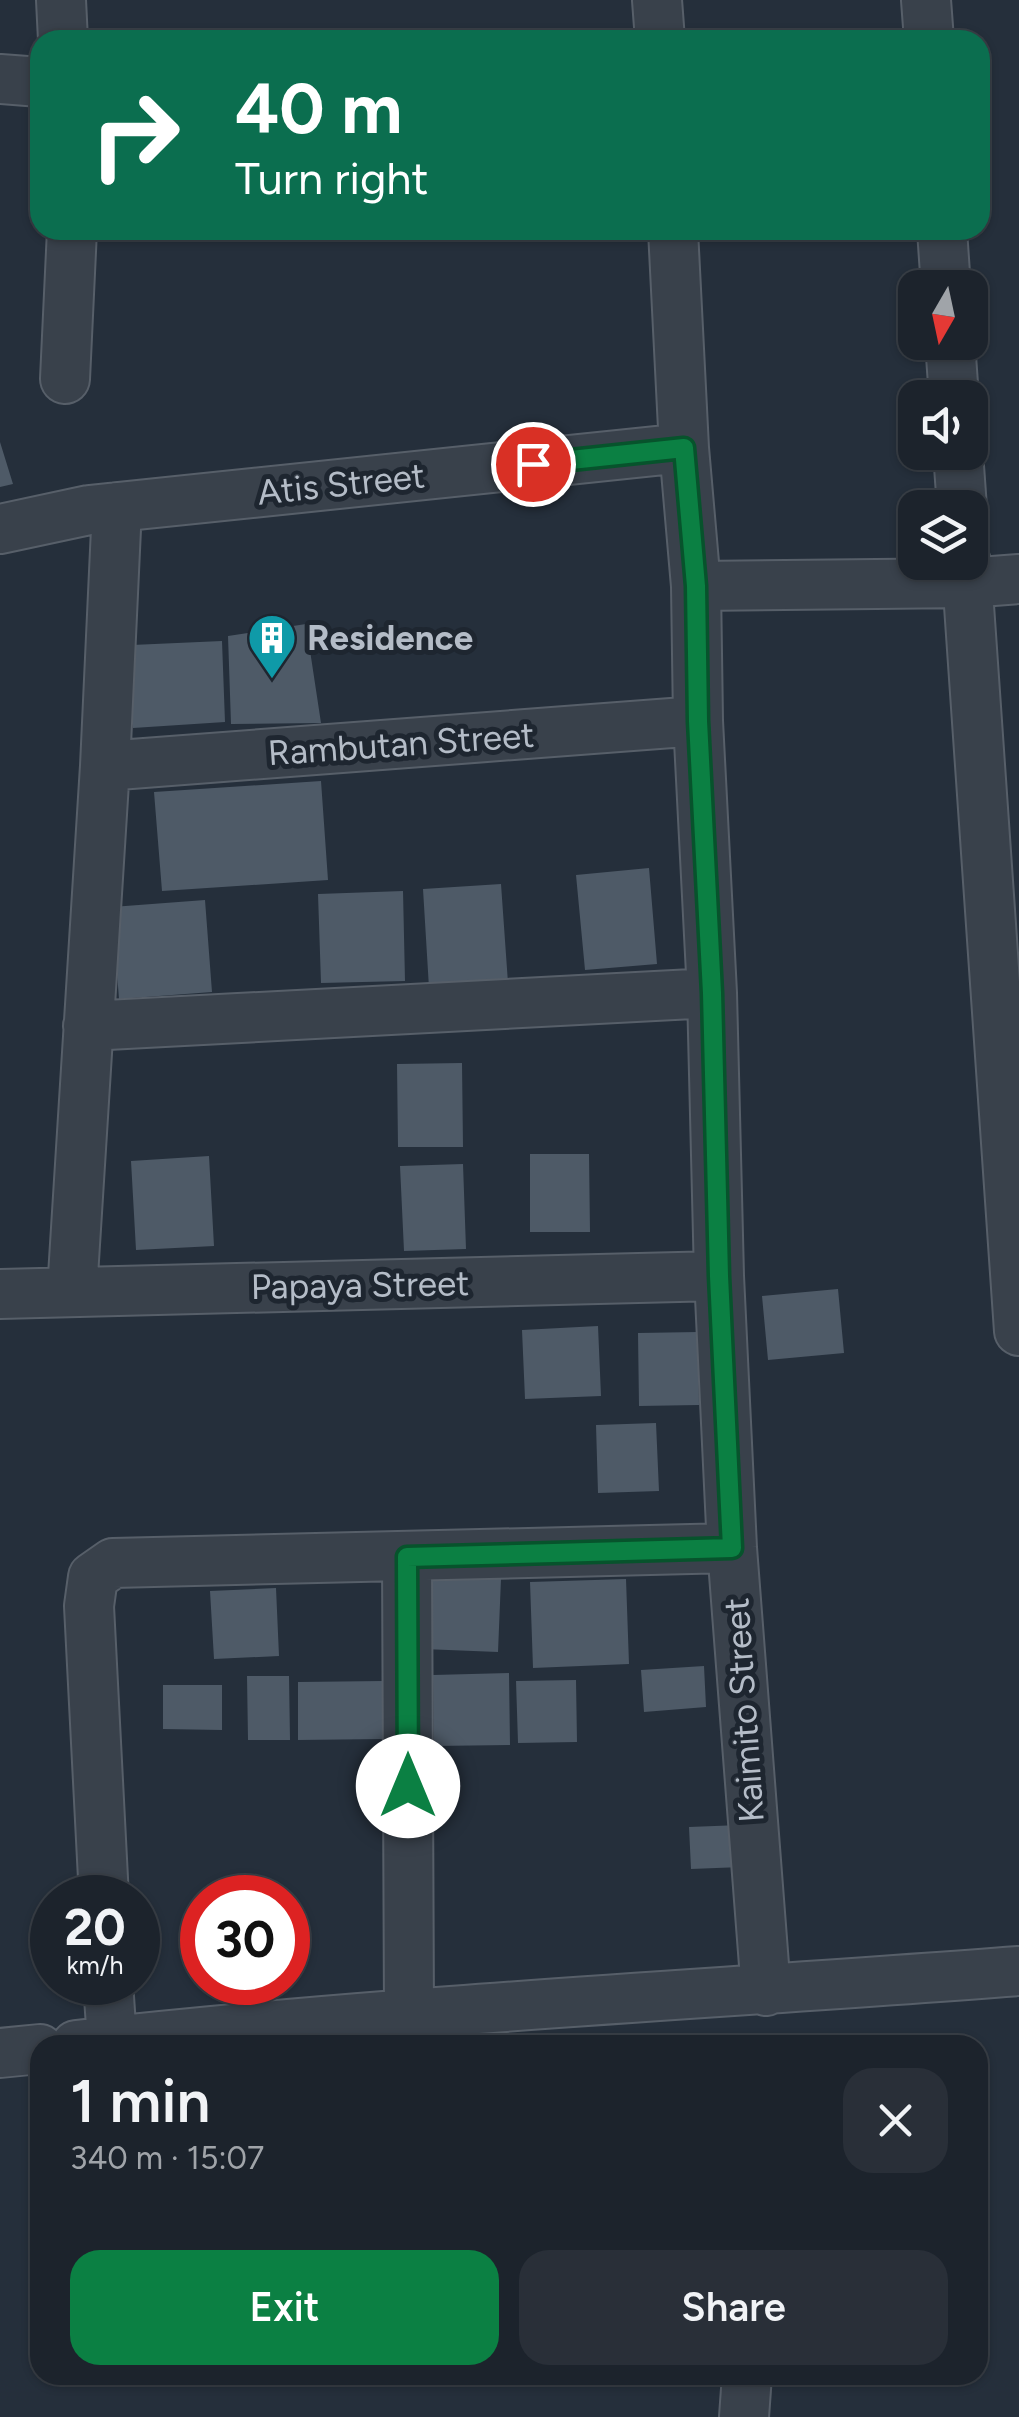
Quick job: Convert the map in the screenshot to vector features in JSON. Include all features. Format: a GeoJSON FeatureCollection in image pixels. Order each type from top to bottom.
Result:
{"type":"FeatureCollection","features":[{"type":"Feature","properties":{"kind":"street"},"geometry":{"type":"LineString","coordinates":[[61,0],[62,30]]}},
{"type":"Feature","properties":{"kind":"street"},"geometry":{"type":"LineString","coordinates":[[657,0],[659,30]]}},
{"type":"Feature","properties":{"kind":"street"},"geometry":{"type":"LineString","coordinates":[[926,0],[928,30]]}},
{"type":"Feature","properties":{"kind":"street"},"geometry":{"type":"LineString","coordinates":[[0,79],[30,81]]}},
{"type":"Feature","properties":{"kind":"street"},"geometry":{"type":"LineString","coordinates":[[66,379],[72,240]]}},
{"type":"Feature","properties":{"kind":"street","name":"Kaimito Street"},"geometry":{"type":"LineString","coordinates":[[674,240],[684,448],[696,586],[698,721],[732,1548],[766,1990]]}},
{"type":"Feature","properties":{"kind":"street"},"geometry":{"type":"LineString","coordinates":[[943,240],[945,270]]}},
{"type":"Feature","properties":{"kind":"street","name":"Atis Street"},"geometry":{"type":"LineString","coordinates":[[0,529],[89,510],[684,448]]}},
{"type":"Feature","properties":{"kind":"street"},"geometry":{"type":"LineString","coordinates":[[72,1292],[117,507]]}},
{"type":"Feature","properties":{"kind":"street"},"geometry":{"type":"LineString","coordinates":[[988,575],[1019,579]]}},
{"type":"Feature","properties":{"kind":"street"},"geometry":{"type":"LineString","coordinates":[[696,586],[898,576]]}},
{"type":"Feature","properties":{"kind":"street"},"geometry":{"type":"LineString","coordinates":[[967,580],[1019,1330]]}},
{"type":"Feature","properties":{"kind":"street","name":"Rambutan Street"},"geometry":{"type":"LineString","coordinates":[[105,766],[698,721]]}},
{"type":"Feature","properties":{"kind":"street"},"geometry":{"type":"LineString","coordinates":[[88,1026],[712,993]]}},
{"type":"Feature","properties":{"kind":"street","name":"Papaya Street"},"geometry":{"type":"LineString","coordinates":[[0,1294],[719,1276]]}},
{"type":"Feature","properties":{"kind":"street"},"geometry":{"type":"LineString","coordinates":[[103,1875],[89,1606],[92,1578],[113,1563],[732,1548]]}},
{"type":"Feature","properties":{"kind":"street"},"geometry":{"type":"LineString","coordinates":[[407,1557],[409,2014]]}},
{"type":"Feature","properties":{"kind":"street"},"geometry":{"type":"LineString","coordinates":[[181,2035],[409,2014],[1019,1970]]}},
{"type":"Feature","properties":{"kind":"street"},"geometry":{"type":"LineString","coordinates":[[96,2035],[103,2005]]}},
{"type":"Feature","properties":{"kind":"street"},"geometry":{"type":"LineString","coordinates":[[0,2054],[30,2050]]}},
{"type":"Feature","properties":{"kind":"street"},"geometry":{"type":"LineString","coordinates":[[744,2417],[747,2385]]}},
{"type":"Feature","properties":{"kind":"building"},"geometry":{"type":"Polygon","coordinates":[[[0,442],[13,484],[0,487],[0,442]]]}},
{"type":"Feature","properties":{"kind":"building","name":"Residence"},"geometry":{"type":"Polygon","coordinates":[[[306,624],[321,723],[231,724],[228,636],[306,624]]]}},
{"type":"Feature","properties":{"kind":"building"},"geometry":{"type":"Polygon","coordinates":[[[222,641],[225,722],[133,728],[132,645],[222,641]]]}},
{"type":"Feature","properties":{"kind":"building"},"geometry":{"type":"Polygon","coordinates":[[[321,781],[328,880],[162,891],[154,792],[321,781]]]}},
{"type":"Feature","properties":{"kind":"building"},"geometry":{"type":"Polygon","coordinates":[[[649,868],[657,964],[585,970],[576,875],[649,868]]]}},
{"type":"Feature","properties":{"kind":"building"},"geometry":{"type":"Polygon","coordinates":[[[501,884],[508,983],[429,988],[423,889],[501,884]]]}},
{"type":"Feature","properties":{"kind":"building"},"geometry":{"type":"Polygon","coordinates":[[[403,891],[405,981],[321,983],[318,894],[403,891]]]}},
{"type":"Feature","properties":{"kind":"building"},"geometry":{"type":"Polygon","coordinates":[[[205,900],[212,992],[119,999],[112,907],[205,900]]]}},
{"type":"Feature","properties":{"kind":"building"},"geometry":{"type":"Polygon","coordinates":[[[462,1063],[463,1147],[398,1147],[397,1064],[462,1063]]]}},
{"type":"Feature","properties":{"kind":"building"},"geometry":{"type":"Polygon","coordinates":[[[530,1154],[589,1154],[590,1232],[530,1232],[530,1154]]]}},
{"type":"Feature","properties":{"kind":"building"},"geometry":{"type":"Polygon","coordinates":[[[209,1156],[214,1246],[136,1250],[131,1161],[209,1156]]]}},
{"type":"Feature","properties":{"kind":"building"},"geometry":{"type":"Polygon","coordinates":[[[463,1164],[466,1249],[404,1251],[400,1166],[463,1164]]]}},
{"type":"Feature","properties":{"kind":"building"},"geometry":{"type":"Polygon","coordinates":[[[838,1289],[844,1353],[768,1360],[762,1296],[838,1289]]]}},
{"type":"Feature","properties":{"kind":"building"},"geometry":{"type":"Polygon","coordinates":[[[598,1326],[601,1396],[525,1399],[522,1330],[598,1326]]]}},
{"type":"Feature","properties":{"kind":"building"},"geometry":{"type":"Polygon","coordinates":[[[698,1332],[699,1405],[639,1406],[638,1333],[698,1332]]]}},
{"type":"Feature","properties":{"kind":"building"},"geometry":{"type":"Polygon","coordinates":[[[656,1423],[659,1491],[598,1493],[596,1425],[656,1423]]]}},
{"type":"Feature","properties":{"kind":"building"},"geometry":{"type":"Polygon","coordinates":[[[425,1576],[501,1579],[498,1652],[423,1649],[425,1576]]]}},
{"type":"Feature","properties":{"kind":"building"},"geometry":{"type":"Polygon","coordinates":[[[626,1579],[629,1664],[533,1668],[530,1582],[626,1579]]]}},
{"type":"Feature","properties":{"kind":"building"},"geometry":{"type":"Polygon","coordinates":[[[276,1588],[279,1656],[214,1659],[210,1591],[276,1588]]]}},
{"type":"Feature","properties":{"kind":"building"},"geometry":{"type":"Polygon","coordinates":[[[704,1666],[706,1707],[644,1712],[641,1670],[704,1666]]]}},
{"type":"Feature","properties":{"kind":"building"},"geometry":{"type":"Polygon","coordinates":[[[509,1673],[510,1745],[434,1746],[433,1675],[509,1673]]]}},
{"type":"Feature","properties":{"kind":"building"},"geometry":{"type":"Polygon","coordinates":[[[247,1676],[289,1676],[290,1740],[248,1740],[247,1676]]]}},
{"type":"Feature","properties":{"kind":"building"},"geometry":{"type":"Polygon","coordinates":[[[576,1680],[577,1742],[518,1743],[516,1681],[576,1680]]]}},
{"type":"Feature","properties":{"kind":"building"},"geometry":{"type":"Polygon","coordinates":[[[383,1681],[384,1739],[298,1740],[298,1682],[383,1681]]]}},
{"type":"Feature","properties":{"kind":"building"},"geometry":{"type":"Polygon","coordinates":[[[163,1685],[222,1685],[222,1730],[163,1729],[163,1685]]]}},
{"type":"Feature","properties":{"kind":"building"},"geometry":{"type":"Polygon","coordinates":[[[740,1825],[742,1867],[691,1869],[689,1827],[740,1825]]]}},
{"type":"Feature","properties":{"kind":"place","name":"Residence"},"geometry":{"type":"Point","coordinates":[272,680]}},
{"type":"Feature","properties":{"kind":"route"},"geometry":{"type":"LineString","coordinates":[[408,1786],[407,1557],[732,1548],[698,721],[696,586],[684,448],[533,464]]}}]}
